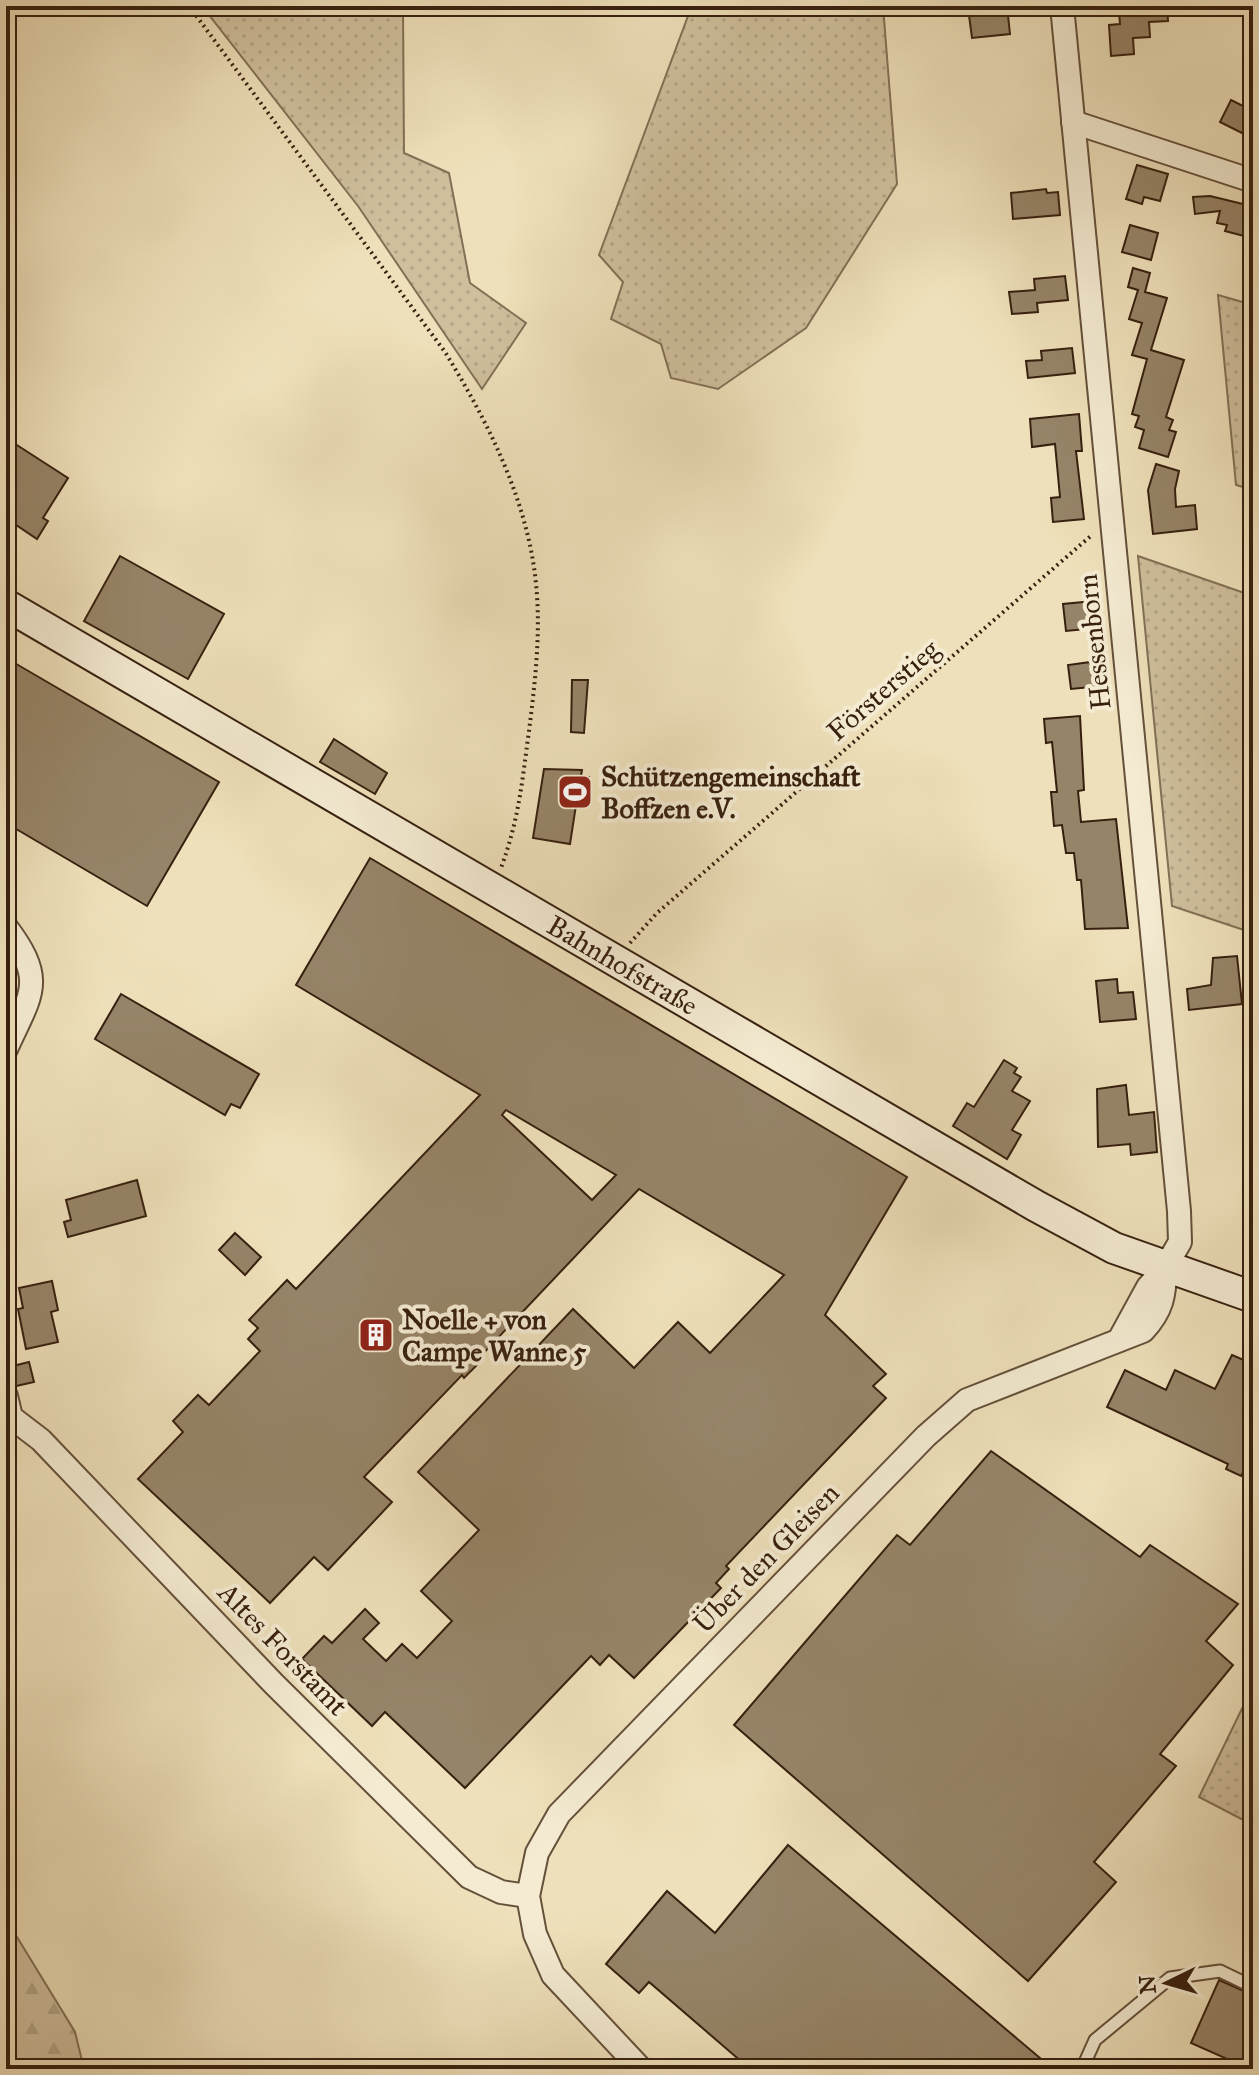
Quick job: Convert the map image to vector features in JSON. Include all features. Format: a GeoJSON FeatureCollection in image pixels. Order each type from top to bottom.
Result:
{"type":"FeatureCollection","features":[{"type":"Feature","properties":{"kind":"main road","name":"Bahnhofstraße"},"geometry":{"type":"LineString","coordinates":[[6,605],[1036,1206],[1114,1248],[1253,1297]]}},
{"type":"Feature","properties":{"kind":"street","name":"Hessenborn"},"geometry":{"type":"LineString","coordinates":[[1062,6],[1179,1211],[1180,1242],[1165,1268]]}},
{"type":"Feature","properties":{"kind":"street"},"geometry":{"type":"LineString","coordinates":[[1073,122],[1253,181]]}},
{"type":"Feature","properties":{"kind":"street"},"geometry":{"type":"LineString","coordinates":[[6,927],[24,951],[33,990],[6,1049]]}},
{"type":"Feature","properties":{"kind":"street","name":"Über den Gleisen"},"geometry":{"type":"LineString","coordinates":[[528,1896],[537,1853],[559,1814],[926,1436],[967,1400],[1119,1340],[1148,1287],[1165,1268]]}},
{"type":"Feature","properties":{"kind":"street","name":"Altes Forstamt"},"geometry":{"type":"LineString","coordinates":[[8,1406],[274,1684],[469,1877],[501,1892],[528,1896]]}},
{"type":"Feature","properties":{"kind":"street"},"geometry":{"type":"LineString","coordinates":[[528,1896],[535,1934],[553,1975],[641,2069]]}},
{"type":"Feature","properties":{"kind":"lane"},"geometry":{"type":"LineString","coordinates":[[1082,2069],[1095,2040],[1170,1978],[1220,1971],[1253,1987]]}},
{"type":"Feature","properties":{"kind":"path"},"geometry":{"type":"LineString","coordinates":[[189,6],[445,352],[476,403],[520,512],[536,585],[537,667],[517,824],[493,889]]}},
{"type":"Feature","properties":{"kind":"path","name":"Försterstieg"},"geometry":{"type":"LineString","coordinates":[[615,960],[657,913],[1112,518]]}},
{"type":"Feature","properties":{"kind":"green space"},"geometry":{"type":"Polygon","coordinates":[[[202,6],[403,6],[404,153],[449,173],[470,283],[526,323],[482,389],[358,206],[202,6]]]}},
{"type":"Feature","properties":{"kind":"green space"},"geometry":{"type":"Polygon","coordinates":[[[883,6],[897,184],[806,328],[718,389],[671,378],[661,344],[611,319],[623,282],[599,255],[691,8],[883,6]]]}},
{"type":"Feature","properties":{"kind":"green space"},"geometry":{"type":"Polygon","coordinates":[[[1218,295],[1253,305],[1253,490],[1236,485],[1218,295]]]}},
{"type":"Feature","properties":{"kind":"green space"},"geometry":{"type":"Polygon","coordinates":[[[1138,556],[1253,596],[1253,933],[1172,906],[1138,556]]]}},
{"type":"Feature","properties":{"kind":"green space"},"geometry":{"type":"Polygon","coordinates":[[[1253,1686],[1253,1825],[1199,1797],[1253,1686]]]}},
{"type":"Feature","properties":{"kind":"green space"},"geometry":{"type":"Polygon","coordinates":[[[6,1919],[75,2032],[84,2069],[6,2069],[6,1919]]]}},
{"type":"Feature","properties":{"kind":"building"},"geometry":{"type":"Polygon","coordinates":[[[1007,6],[1010,34],[972,38],[968,8],[1007,6]]]}},
{"type":"Feature","properties":{"kind":"building"},"geometry":{"type":"Polygon","coordinates":[[[1167,6],[1168,21],[1149,22],[1150,37],[1133,38],[1134,54],[1111,56],[1109,25],[1120,24],[1119,12],[1126,8],[1167,6]]]}},
{"type":"Feature","properties":{"kind":"building"},"geometry":{"type":"Polygon","coordinates":[[[1231,100],[1253,111],[1246,135],[1220,122],[1231,100]]]}},
{"type":"Feature","properties":{"kind":"building"},"geometry":{"type":"Polygon","coordinates":[[[1137,165],[1168,174],[1160,201],[1144,197],[1142,204],[1126,199],[1137,165]]]}},
{"type":"Feature","properties":{"kind":"building"},"geometry":{"type":"Polygon","coordinates":[[[1046,189],[1047,193],[1058,192],[1060,215],[1013,219],[1011,193],[1046,189]]]}},
{"type":"Feature","properties":{"kind":"building"},"geometry":{"type":"Polygon","coordinates":[[[1210,196],[1251,206],[1248,208],[1253,210],[1253,234],[1245,232],[1244,236],[1225,231],[1227,225],[1217,223],[1220,211],[1195,214],[1193,197],[1210,196]]]}},
{"type":"Feature","properties":{"kind":"building"},"geometry":{"type":"Polygon","coordinates":[[[1130,225],[1158,233],[1151,260],[1122,252],[1130,225]]]}},
{"type":"Feature","properties":{"kind":"building"},"geometry":{"type":"Polygon","coordinates":[[[1133,268],[1150,273],[1145,292],[1167,298],[1151,350],[1184,360],[1166,417],[1173,420],[1169,430],[1176,432],[1168,457],[1139,448],[1144,430],[1135,427],[1139,416],[1132,414],[1147,359],[1132,355],[1142,323],[1129,319],[1138,290],[1128,287],[1133,268]]]}},
{"type":"Feature","properties":{"kind":"building"},"geometry":{"type":"Polygon","coordinates":[[[1065,276],[1068,300],[1037,303],[1038,312],[1012,314],[1009,292],[1035,290],[1034,279],[1065,276]]]}},
{"type":"Feature","properties":{"kind":"building"},"geometry":{"type":"Polygon","coordinates":[[[1072,348],[1075,373],[1028,378],[1026,361],[1042,360],[1041,351],[1072,348]]]}},
{"type":"Feature","properties":{"kind":"building"},"geometry":{"type":"Polygon","coordinates":[[[1079,414],[1082,451],[1076,451],[1084,519],[1053,522],[1051,498],[1060,497],[1055,444],[1032,447],[1030,419],[1079,414]]]}},
{"type":"Feature","properties":{"kind":"building"},"geometry":{"type":"Polygon","coordinates":[[[6,438],[68,478],[43,518],[48,521],[37,539],[16,525],[6,541],[6,438]]]}},
{"type":"Feature","properties":{"kind":"building"},"geometry":{"type":"Polygon","coordinates":[[[1156,464],[1179,471],[1175,489],[1176,507],[1195,505],[1197,529],[1153,534],[1148,490],[1156,464]]]}},
{"type":"Feature","properties":{"kind":"building"},"geometry":{"type":"Polygon","coordinates":[[[120,556],[224,614],[188,679],[84,621],[120,556]]]}},
{"type":"Feature","properties":{"kind":"building"},"geometry":{"type":"Polygon","coordinates":[[[1093,601],[1096,628],[1066,631],[1063,604],[1093,601]]]}},
{"type":"Feature","properties":{"kind":"building"},"geometry":{"type":"Polygon","coordinates":[[[6,658],[219,782],[147,906],[6,823],[6,658]]]}},
{"type":"Feature","properties":{"kind":"building"},"geometry":{"type":"Polygon","coordinates":[[[1098,661],[1101,686],[1071,689],[1068,665],[1098,661]]]}},
{"type":"Feature","properties":{"kind":"building"},"geometry":{"type":"Polygon","coordinates":[[[572,680],[588,680],[584,733],[571,732],[572,680]]]}},
{"type":"Feature","properties":{"kind":"building"},"geometry":{"type":"Polygon","coordinates":[[[1080,716],[1084,790],[1078,791],[1081,822],[1116,819],[1128,928],[1085,929],[1081,880],[1077,880],[1074,853],[1066,853],[1062,825],[1054,826],[1051,792],[1057,792],[1052,742],[1046,743],[1044,719],[1080,716]]]}},
{"type":"Feature","properties":{"kind":"building"},"geometry":{"type":"Polygon","coordinates":[[[334,739],[387,773],[375,794],[320,762],[334,739]]]}},
{"type":"Feature","properties":{"kind":"building"},"geometry":{"type":"Polygon","coordinates":[[[544,769],[582,770],[581,776],[589,777],[586,793],[578,792],[570,844],[533,838],[544,769]]]}},
{"type":"Feature","properties":{"kind":"building"},"geometry":{"type":"Polygon","coordinates":[[[370,858],[907,1177],[825,1315],[886,1374],[873,1386],[886,1398],[726,1566],[729,1569],[716,1583],[721,1588],[634,1678],[609,1655],[600,1665],[591,1656],[465,1788],[385,1712],[372,1726],[302,1659],[324,1636],[332,1643],[365,1609],[379,1623],[363,1639],[386,1661],[402,1644],[417,1658],[452,1621],[421,1591],[479,1530],[418,1472],[573,1309],[634,1368],[678,1322],[710,1353],[784,1275],[639,1189],[476,1361],[479,1363],[464,1378],[462,1375],[364,1477],[392,1502],[328,1570],[314,1557],[270,1603],[138,1479],[183,1432],[173,1421],[198,1395],[209,1405],[260,1351],[248,1339],[258,1328],[249,1320],[287,1280],[296,1289],[480,1095],[296,985],[370,858]],[[506,1110],[502,1115],[592,1200],[616,1175],[506,1110]]]}},
{"type":"Feature","properties":{"kind":"building"},"geometry":{"type":"Polygon","coordinates":[[[1237,956],[1242,1004],[1189,1010],[1187,989],[1211,985],[1213,958],[1237,956]]]}},
{"type":"Feature","properties":{"kind":"building"},"geometry":{"type":"Polygon","coordinates":[[[1117,979],[1118,993],[1133,992],[1136,1019],[1100,1022],[1096,981],[1117,979]]]}},
{"type":"Feature","properties":{"kind":"building"},"geometry":{"type":"Polygon","coordinates":[[[121,994],[259,1074],[240,1108],[231,1104],[225,1115],[95,1039],[121,994]]]}},
{"type":"Feature","properties":{"kind":"building"},"geometry":{"type":"Polygon","coordinates":[[[1004,1060],[1017,1068],[1014,1073],[1021,1077],[1012,1091],[1030,1101],[1012,1130],[1021,1135],[1007,1159],[953,1126],[967,1103],[974,1107],[1004,1060]]]}},
{"type":"Feature","properties":{"kind":"building"},"geometry":{"type":"Polygon","coordinates":[[[1126,1085],[1129,1115],[1154,1112],[1157,1152],[1131,1155],[1130,1144],[1098,1147],[1097,1089],[1126,1085]]]}},
{"type":"Feature","properties":{"kind":"building"},"geometry":{"type":"Polygon","coordinates":[[[137,1180],[146,1216],[68,1237],[64,1222],[71,1220],[66,1200],[137,1180]]]}},
{"type":"Feature","properties":{"kind":"building"},"geometry":{"type":"Polygon","coordinates":[[[235,1233],[261,1257],[245,1275],[219,1250],[235,1233]]]}},
{"type":"Feature","properties":{"kind":"building"},"geometry":{"type":"Polygon","coordinates":[[[52,1281],[58,1310],[51,1312],[58,1342],[26,1349],[18,1309],[23,1308],[19,1288],[52,1281]]]}},
{"type":"Feature","properties":{"kind":"building"},"geometry":{"type":"Polygon","coordinates":[[[1232,1355],[1253,1364],[1253,1475],[1244,1471],[1241,1476],[1226,1469],[1228,1464],[1107,1407],[1125,1370],[1166,1390],[1175,1370],[1215,1389],[1232,1355]]]}},
{"type":"Feature","properties":{"kind":"building"},"geometry":{"type":"Polygon","coordinates":[[[29,1362],[34,1382],[16,1386],[9,1367],[29,1362]]]}},
{"type":"Feature","properties":{"kind":"building"},"geometry":{"type":"Polygon","coordinates":[[[991,1451],[1140,1557],[1150,1545],[1238,1604],[1206,1641],[1233,1665],[1160,1754],[1176,1766],[1094,1862],[1116,1882],[1028,1981],[734,1725],[897,1535],[910,1545],[991,1451]]]}},
{"type":"Feature","properties":{"kind":"building"},"geometry":{"type":"Polygon","coordinates":[[[788,1845],[1053,2069],[750,2069],[649,1982],[639,1993],[606,1964],[667,1891],[715,1933],[788,1845]]]}},
{"type":"Feature","properties":{"kind":"building"},"geometry":{"type":"Polygon","coordinates":[[[1219,1980],[1253,1995],[1253,2048],[1245,2067],[1191,2043],[1219,1980]]]}},
{"type":"Feature","properties":{"kind":"place","name":"Schützengemeinschaft Boffzen e.V."},"geometry":{"type":"Point","coordinates":[575,792]}},
{"type":"Feature","properties":{"kind":"place","name":"Noelle + von Campe Wanne 5"},"geometry":{"type":"Point","coordinates":[376,1335]}}]}
